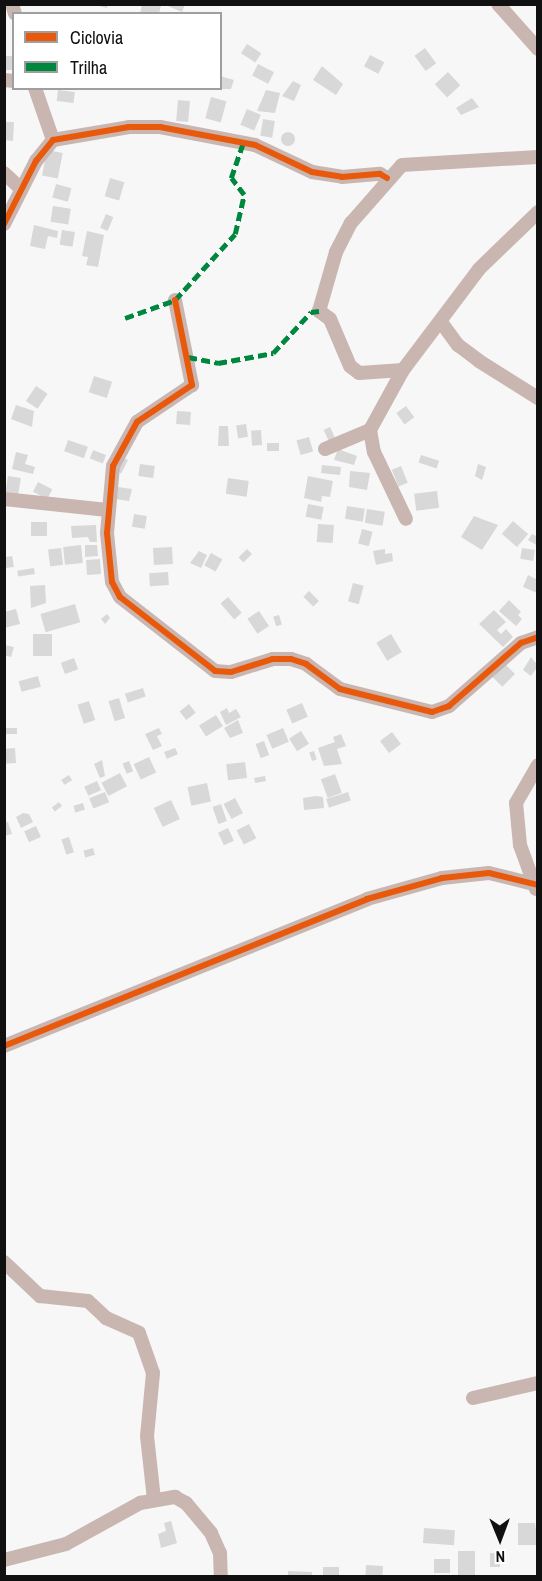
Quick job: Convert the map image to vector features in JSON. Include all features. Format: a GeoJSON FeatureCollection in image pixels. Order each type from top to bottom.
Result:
{"type":"FeatureCollection","features":[{"type":"Feature","properties":{"kind":"street"},"geometry":{"type":"LineString","coordinates":[[498,4],[535,40]]}},
{"type":"Feature","properties":{"kind":"street"},"geometry":{"type":"LineString","coordinates":[[36,90],[53,140]]}},
{"type":"Feature","properties":{"kind":"street"},"geometry":{"type":"LineString","coordinates":[[4,224],[21,189],[53,140],[129,127],[160,127],[255,145],[312,172],[342,177],[380,174],[387,178]]}},
{"type":"Feature","properties":{"kind":"street"},"geometry":{"type":"LineString","coordinates":[[403,370],[359,373],[350,366],[330,319],[319,311],[336,252],[351,224],[387,178],[402,165],[537,157]]}},
{"type":"Feature","properties":{"kind":"street"},"geometry":{"type":"LineString","coordinates":[[4,173],[21,189]]}},
{"type":"Feature","properties":{"kind":"street"},"geometry":{"type":"LineString","coordinates":[[325,449],[370,430],[403,370],[479,268],[537,212]]}},
{"type":"Feature","properties":{"kind":"street"},"geometry":{"type":"LineString","coordinates":[[175,300],[192,385],[137,422],[113,466],[107,510],[110,568],[120,597],[215,670],[231,672],[273,660],[291,658],[306,664],[340,689],[432,712],[449,706],[521,643],[537,637]]}},
{"type":"Feature","properties":{"kind":"street"},"geometry":{"type":"LineString","coordinates":[[441,322],[458,345],[479,362],[537,398]]}},
{"type":"Feature","properties":{"kind":"street"},"geometry":{"type":"LineString","coordinates":[[370,430],[374,452],[406,519]]}},
{"type":"Feature","properties":{"kind":"street"},"geometry":{"type":"LineString","coordinates":[[4,499],[107,510]]}},
{"type":"Feature","properties":{"kind":"street"},"geometry":{"type":"LineString","coordinates":[[536,768],[516,804],[520,845],[536,887]]}},
{"type":"Feature","properties":{"kind":"street"},"geometry":{"type":"LineString","coordinates":[[4,1046],[366,899],[442,878],[489,873],[536,887]]}},
{"type":"Feature","properties":{"kind":"street"},"geometry":{"type":"LineString","coordinates":[[4,1262],[40,1296],[88,1301],[106,1318],[139,1333],[153,1373],[147,1436],[154,1499]]}},
{"type":"Feature","properties":{"kind":"street"},"geometry":{"type":"LineString","coordinates":[[473,1398],[537,1383]]}},
{"type":"Feature","properties":{"kind":"street"},"geometry":{"type":"LineString","coordinates":[[4,1560],[66,1544],[154,1499],[175,1497],[186,1503],[220,1552],[221,1576]]}},
{"type":"Feature","properties":{"kind":"building"},"geometry":{"type":"Polygon","coordinates":[[[91,4],[108,4],[107,8],[91,4]]]}},
{"type":"Feature","properties":{"kind":"building"},"geometry":{"type":"Polygon","coordinates":[[[142,4],[161,5],[159,12],[140,12],[142,4]]]}},
{"type":"Feature","properties":{"kind":"building"},"geometry":{"type":"Polygon","coordinates":[[[163,4],[185,4],[182,12],[163,4]]]}},
{"type":"Feature","properties":{"kind":"building"},"geometry":{"type":"Polygon","coordinates":[[[247,44],[261,53],[255,62],[241,53],[247,44]]]}},
{"type":"Feature","properties":{"kind":"building"},"geometry":{"type":"Polygon","coordinates":[[[425,48],[436,63],[426,71],[414,56],[425,48]]]}},
{"type":"Feature","properties":{"kind":"building"},"geometry":{"type":"Polygon","coordinates":[[[370,55],[384,62],[378,74],[364,67],[370,55]]]}},
{"type":"Feature","properties":{"kind":"building"},"geometry":{"type":"Polygon","coordinates":[[[4,56],[12,56],[12,70],[4,70],[4,56]]]}},
{"type":"Feature","properties":{"kind":"building"},"geometry":{"type":"Polygon","coordinates":[[[258,64],[274,72],[268,84],[252,76],[258,64]]]}},
{"type":"Feature","properties":{"kind":"building"},"geometry":{"type":"Polygon","coordinates":[[[322,66],[343,84],[336,95],[313,80],[322,66]]]}},
{"type":"Feature","properties":{"kind":"building"},"geometry":{"type":"Polygon","coordinates":[[[448,72],[460,85],[447,97],[435,84],[448,72]]]}},
{"type":"Feature","properties":{"kind":"building"},"geometry":{"type":"Polygon","coordinates":[[[222,77],[234,80],[231,89],[222,89],[222,77]]]}},
{"type":"Feature","properties":{"kind":"building"},"geometry":{"type":"Polygon","coordinates":[[[293,81],[301,85],[294,101],[282,96],[293,81]]]}},
{"type":"Feature","properties":{"kind":"building"},"geometry":{"type":"Polygon","coordinates":[[[58,90],[75,92],[74,103],[57,101],[58,90]]]}},
{"type":"Feature","properties":{"kind":"building"},"geometry":{"type":"Polygon","coordinates":[[[266,90],[280,93],[275,113],[257,111],[266,90]]]}},
{"type":"Feature","properties":{"kind":"building"},"geometry":{"type":"Polygon","coordinates":[[[211,97],[226,101],[221,122],[205,118],[211,97]]]}},
{"type":"Feature","properties":{"kind":"building"},"geometry":{"type":"Polygon","coordinates":[[[472,98],[479,107],[461,115],[456,108],[472,98]]]}},
{"type":"Feature","properties":{"kind":"building"},"geometry":{"type":"Polygon","coordinates":[[[178,100],[190,101],[188,122],[176,121],[178,100]]]}},
{"type":"Feature","properties":{"kind":"building"},"geometry":{"type":"Polygon","coordinates":[[[247,109],[261,115],[254,131],[240,125],[247,109]]]}},
{"type":"Feature","properties":{"kind":"building"},"geometry":{"type":"Polygon","coordinates":[[[263,119],[275,121],[272,138],[260,136],[263,119]]]}},
{"type":"Feature","properties":{"kind":"building"},"geometry":{"type":"Polygon","coordinates":[[[4,122],[14,122],[13,141],[4,140],[4,122]]]}},
{"type":"Feature","properties":{"kind":"building"},"geometry":{"type":"Polygon","coordinates":[[[285,132],[291,132],[295,139],[291,146],[285,146],[281,142],[281,136],[285,132]]]}},
{"type":"Feature","properties":{"kind":"building"},"geometry":{"type":"Polygon","coordinates":[[[47,150],[63,153],[58,179],[42,176],[47,150]]]}},
{"type":"Feature","properties":{"kind":"building"},"geometry":{"type":"Polygon","coordinates":[[[110,178],[124,182],[119,200],[105,196],[110,178]]]}},
{"type":"Feature","properties":{"kind":"building"},"geometry":{"type":"Polygon","coordinates":[[[56,184],[71,188],[68,202],[52,198],[56,184]]]}},
{"type":"Feature","properties":{"kind":"building"},"geometry":{"type":"Polygon","coordinates":[[[53,206],[71,209],[68,225],[50,222],[53,206]]]}},
{"type":"Feature","properties":{"kind":"building"},"geometry":{"type":"Polygon","coordinates":[[[106,214],[113,217],[108,231],[100,228],[106,214]]]}},
{"type":"Feature","properties":{"kind":"building"},"geometry":{"type":"Polygon","coordinates":[[[34,225],[58,231],[57,238],[48,236],[45,249],[30,246],[34,225]]]}},
{"type":"Feature","properties":{"kind":"building"},"geometry":{"type":"Polygon","coordinates":[[[62,230],[75,232],[72,247],[60,245],[62,230]]]}},
{"type":"Feature","properties":{"kind":"building"},"geometry":{"type":"Polygon","coordinates":[[[87,231],[104,235],[98,267],[86,265],[88,257],[82,256],[87,231]]]}},
{"type":"Feature","properties":{"kind":"building"},"geometry":{"type":"Polygon","coordinates":[[[94,376],[112,382],[107,398],[89,392],[94,376]]]}},
{"type":"Feature","properties":{"kind":"building"},"geometry":{"type":"Polygon","coordinates":[[[36,386],[48,394],[38,409],[26,401],[36,386]]]}},
{"type":"Feature","properties":{"kind":"building"},"geometry":{"type":"Polygon","coordinates":[[[16,405],[34,411],[32,427],[11,419],[16,405]]]}},
{"type":"Feature","properties":{"kind":"building"},"geometry":{"type":"Polygon","coordinates":[[[406,406],[414,417],[405,424],[396,413],[406,406]]]}},
{"type":"Feature","properties":{"kind":"building"},"geometry":{"type":"Polygon","coordinates":[[[177,411],[191,412],[190,425],[176,424],[177,411]]]}},
{"type":"Feature","properties":{"kind":"building"},"geometry":{"type":"Polygon","coordinates":[[[246,424],[248,437],[238,438],[236,426],[246,424]]]}},
{"type":"Feature","properties":{"kind":"building"},"geometry":{"type":"Polygon","coordinates":[[[219,426],[228,426],[229,446],[218,446],[219,426]]]}},
{"type":"Feature","properties":{"kind":"building"},"geometry":{"type":"Polygon","coordinates":[[[330,427],[336,440],[330,443],[324,430],[330,427]]]}},
{"type":"Feature","properties":{"kind":"building"},"geometry":{"type":"Polygon","coordinates":[[[261,430],[262,445],[252,446],[251,431],[261,430]]]}},
{"type":"Feature","properties":{"kind":"building"},"geometry":{"type":"Polygon","coordinates":[[[309,437],[313,451],[301,455],[297,441],[309,437]]]}},
{"type":"Feature","properties":{"kind":"building"},"geometry":{"type":"Polygon","coordinates":[[[68,440],[88,447],[84,458],[64,451],[68,440]]]}},
{"type":"Feature","properties":{"kind":"building"},"geometry":{"type":"Polygon","coordinates":[[[267,443],[279,443],[279,451],[267,451],[267,443]]]}},
{"type":"Feature","properties":{"kind":"building"},"geometry":{"type":"Polygon","coordinates":[[[338,449],[357,456],[354,465],[334,460],[338,449]]]}},
{"type":"Feature","properties":{"kind":"building"},"geometry":{"type":"Polygon","coordinates":[[[93,450],[106,455],[103,463],[90,458],[93,450]]]}},
{"type":"Feature","properties":{"kind":"building"},"geometry":{"type":"Polygon","coordinates":[[[16,452],[28,455],[25,464],[35,467],[33,474],[12,469],[16,452]]]}},
{"type":"Feature","properties":{"kind":"building"},"geometry":{"type":"Polygon","coordinates":[[[421,455],[439,461],[437,468],[419,463],[421,455]]]}},
{"type":"Feature","properties":{"kind":"building"},"geometry":{"type":"Polygon","coordinates":[[[120,456],[128,460],[121,473],[113,469],[120,456]]]}},
{"type":"Feature","properties":{"kind":"building"},"geometry":{"type":"Polygon","coordinates":[[[140,464],[155,466],[153,478],[138,476],[140,464]]]}},
{"type":"Feature","properties":{"kind":"building"},"geometry":{"type":"Polygon","coordinates":[[[478,464],[486,467],[482,480],[475,476],[478,464]]]}},
{"type":"Feature","properties":{"kind":"building"},"geometry":{"type":"Polygon","coordinates":[[[322,465],[341,467],[340,475],[321,473],[322,465]]]}},
{"type":"Feature","properties":{"kind":"building"},"geometry":{"type":"Polygon","coordinates":[[[401,466],[408,483],[398,486],[392,470],[401,466]]]}},
{"type":"Feature","properties":{"kind":"building"},"geometry":{"type":"Polygon","coordinates":[[[350,471],[370,473],[367,490],[349,487],[350,471]]]}},
{"type":"Feature","properties":{"kind":"building"},"geometry":{"type":"Polygon","coordinates":[[[8,476],[21,478],[18,496],[5,494],[8,476]]]}},
{"type":"Feature","properties":{"kind":"building"},"geometry":{"type":"Polygon","coordinates":[[[308,476],[333,481],[330,497],[322,496],[321,502],[304,498],[308,476]]]}},
{"type":"Feature","properties":{"kind":"building"},"geometry":{"type":"Polygon","coordinates":[[[228,478],[249,481],[247,497],[226,494],[228,478]]]}},
{"type":"Feature","properties":{"kind":"building"},"geometry":{"type":"Polygon","coordinates":[[[38,482],[52,489],[47,499],[33,492],[38,482]]]}},
{"type":"Feature","properties":{"kind":"building"},"geometry":{"type":"Polygon","coordinates":[[[118,487],[132,489],[129,501],[115,499],[118,487]]]}},
{"type":"Feature","properties":{"kind":"building"},"geometry":{"type":"Polygon","coordinates":[[[437,491],[439,508],[416,511],[414,494],[437,491]]]}},
{"type":"Feature","properties":{"kind":"building"},"geometry":{"type":"Polygon","coordinates":[[[308,504],[324,507],[321,520],[306,517],[308,504]]]}},
{"type":"Feature","properties":{"kind":"building"},"geometry":{"type":"Polygon","coordinates":[[[347,506],[365,509],[363,522],[345,519],[347,506]]]}},
{"type":"Feature","properties":{"kind":"building"},"geometry":{"type":"Polygon","coordinates":[[[367,509],[385,512],[383,526],[365,523],[367,509]]]}},
{"type":"Feature","properties":{"kind":"building"},"geometry":{"type":"Polygon","coordinates":[[[134,514],[147,516],[145,529],[132,527],[134,514]]]}},
{"type":"Feature","properties":{"kind":"building"},"geometry":{"type":"Polygon","coordinates":[[[474,516],[498,525],[482,550],[461,537],[474,516]]]}},
{"type":"Feature","properties":{"kind":"building"},"geometry":{"type":"Polygon","coordinates":[[[513,521],[528,534],[517,547],[502,534],[513,521]]]}},
{"type":"Feature","properties":{"kind":"building"},"geometry":{"type":"Polygon","coordinates":[[[31,522],[47,522],[47,536],[31,536],[31,522]]]}},
{"type":"Feature","properties":{"kind":"building"},"geometry":{"type":"Polygon","coordinates":[[[318,524],[334,525],[333,543],[317,542],[318,524]]]}},
{"type":"Feature","properties":{"kind":"building"},"geometry":{"type":"Polygon","coordinates":[[[96,525],[97,542],[90,542],[88,537],[72,538],[71,526],[96,525]]]}},
{"type":"Feature","properties":{"kind":"building"},"geometry":{"type":"Polygon","coordinates":[[[362,529],[373,532],[369,546],[358,543],[362,529]]]}},
{"type":"Feature","properties":{"kind":"building"},"geometry":{"type":"Polygon","coordinates":[[[532,534],[538,537],[538,546],[528,540],[532,534]]]}},
{"type":"Feature","properties":{"kind":"building"},"geometry":{"type":"Polygon","coordinates":[[[81,545],[83,563],[65,565],[63,547],[81,545]]]}},
{"type":"Feature","properties":{"kind":"building"},"geometry":{"type":"Polygon","coordinates":[[[85,545],[97,545],[98,556],[85,557],[85,545]]]}},
{"type":"Feature","properties":{"kind":"building"},"geometry":{"type":"Polygon","coordinates":[[[172,547],[173,564],[154,565],[153,548],[172,547]]]}},
{"type":"Feature","properties":{"kind":"building"},"geometry":{"type":"Polygon","coordinates":[[[61,548],[63,565],[50,566],[48,550],[61,548]]]}},
{"type":"Feature","properties":{"kind":"building"},"geometry":{"type":"Polygon","coordinates":[[[522,548],[535,550],[533,561],[520,559],[522,548]]]}},
{"type":"Feature","properties":{"kind":"building"},"geometry":{"type":"Polygon","coordinates":[[[247,549],[252,554],[243,562],[239,557],[247,549]]]}},
{"type":"Feature","properties":{"kind":"building"},"geometry":{"type":"Polygon","coordinates":[[[385,549],[385,554],[392,553],[393,561],[376,565],[373,551],[385,549]]]}},
{"type":"Feature","properties":{"kind":"building"},"geometry":{"type":"Polygon","coordinates":[[[199,551],[207,555],[201,568],[190,563],[199,551]]]}},
{"type":"Feature","properties":{"kind":"building"},"geometry":{"type":"Polygon","coordinates":[[[211,553],[222,559],[216,572],[204,565],[211,553]]]}},
{"type":"Feature","properties":{"kind":"building"},"geometry":{"type":"Polygon","coordinates":[[[12,556],[14,567],[5,568],[5,557],[12,556]]]}},
{"type":"Feature","properties":{"kind":"building"},"geometry":{"type":"Polygon","coordinates":[[[100,559],[101,574],[87,575],[86,560],[100,559]]]}},
{"type":"Feature","properties":{"kind":"building"},"geometry":{"type":"Polygon","coordinates":[[[34,568],[35,574],[18,577],[17,571],[34,568]]]}},
{"type":"Feature","properties":{"kind":"building"},"geometry":{"type":"Polygon","coordinates":[[[168,572],[169,585],[150,586],[149,573],[168,572]]]}},
{"type":"Feature","properties":{"kind":"building"},"geometry":{"type":"Polygon","coordinates":[[[528,575],[538,580],[537,593],[523,587],[528,575]]]}},
{"type":"Feature","properties":{"kind":"building"},"geometry":{"type":"Polygon","coordinates":[[[353,583],[364,586],[359,604],[348,601],[353,583]]]}},
{"type":"Feature","properties":{"kind":"building"},"geometry":{"type":"Polygon","coordinates":[[[45,585],[46,603],[31,608],[30,586],[45,585]]]}},
{"type":"Feature","properties":{"kind":"building"},"geometry":{"type":"Polygon","coordinates":[[[309,591],[319,601],[313,607],[303,597],[309,591]]]}},
{"type":"Feature","properties":{"kind":"building"},"geometry":{"type":"Polygon","coordinates":[[[228,597],[242,613],[234,619],[220,604],[228,597]]]}},
{"type":"Feature","properties":{"kind":"building"},"geometry":{"type":"Polygon","coordinates":[[[509,600],[521,612],[518,615],[522,619],[516,626],[499,611],[509,600]]]}},
{"type":"Feature","properties":{"kind":"building"},"geometry":{"type":"Polygon","coordinates":[[[75,604],[80,622],[46,632],[40,614],[75,604]]]}},
{"type":"Feature","properties":{"kind":"building"},"geometry":{"type":"Polygon","coordinates":[[[16,609],[20,624],[4,628],[4,612],[16,609]]]}},
{"type":"Feature","properties":{"kind":"building"},"geometry":{"type":"Polygon","coordinates":[[[494,610],[506,622],[497,630],[501,634],[506,629],[513,637],[503,647],[479,624],[494,610]]]}},
{"type":"Feature","properties":{"kind":"building"},"geometry":{"type":"Polygon","coordinates":[[[259,611],[269,626],[257,634],[247,619],[259,611]]]}},
{"type":"Feature","properties":{"kind":"building"},"geometry":{"type":"Polygon","coordinates":[[[107,614],[110,618],[105,624],[101,619],[107,614]]]}},
{"type":"Feature","properties":{"kind":"building"},"geometry":{"type":"Polygon","coordinates":[[[279,615],[282,625],[276,626],[273,617],[279,615]]]}},
{"type":"Feature","properties":{"kind":"building"},"geometry":{"type":"Polygon","coordinates":[[[33,634],[52,634],[52,656],[33,656],[33,634]]]}},
{"type":"Feature","properties":{"kind":"building"},"geometry":{"type":"Polygon","coordinates":[[[391,634],[402,652],[387,661],[376,643],[391,634]]]}},
{"type":"Feature","properties":{"kind":"building"},"geometry":{"type":"Polygon","coordinates":[[[4,645],[14,647],[11,657],[4,655],[4,645]]]}},
{"type":"Feature","properties":{"kind":"building"},"geometry":{"type":"Polygon","coordinates":[[[531,657],[538,666],[531,676],[523,670],[531,657]]]}},
{"type":"Feature","properties":{"kind":"building"},"geometry":{"type":"Polygon","coordinates":[[[74,658],[78,669],[65,674],[61,663],[74,658]]]}},
{"type":"Feature","properties":{"kind":"building"},"geometry":{"type":"Polygon","coordinates":[[[503,662],[515,674],[502,687],[490,675],[503,662]]]}},
{"type":"Feature","properties":{"kind":"building"},"geometry":{"type":"Polygon","coordinates":[[[38,676],[41,687],[22,692],[19,681],[38,676]]]}},
{"type":"Feature","properties":{"kind":"building"},"geometry":{"type":"Polygon","coordinates":[[[143,688],[146,697],[128,702],[125,694],[143,688]]]}},
{"type":"Feature","properties":{"kind":"building"},"geometry":{"type":"Polygon","coordinates":[[[119,698],[125,718],[115,721],[108,701],[119,698]]]}},
{"type":"Feature","properties":{"kind":"building"},"geometry":{"type":"Polygon","coordinates":[[[89,701],[95,720],[84,724],[78,705],[89,701]]]}},
{"type":"Feature","properties":{"kind":"building"},"geometry":{"type":"Polygon","coordinates":[[[302,703],[308,717],[292,723],[286,710],[302,703]]]}},
{"type":"Feature","properties":{"kind":"building"},"geometry":{"type":"Polygon","coordinates":[[[189,704],[196,713],[186,720],[180,711],[189,704]]]}},
{"type":"Feature","properties":{"kind":"building"},"geometry":{"type":"Polygon","coordinates":[[[227,708],[229,713],[236,709],[241,717],[226,725],[220,712],[227,708]]]}},
{"type":"Feature","properties":{"kind":"building"},"geometry":{"type":"Polygon","coordinates":[[[216,715],[223,726],[206,737],[199,726],[216,715]]]}},
{"type":"Feature","properties":{"kind":"building"},"geometry":{"type":"Polygon","coordinates":[[[238,720],[243,733],[230,738],[224,728],[238,720]]]}},
{"type":"Feature","properties":{"kind":"building"},"geometry":{"type":"Polygon","coordinates":[[[4,728],[17,728],[17,734],[4,734],[4,728]]]}},
{"type":"Feature","properties":{"kind":"building"},"geometry":{"type":"Polygon","coordinates":[[[159,728],[162,734],[157,736],[162,746],[153,750],[145,734],[159,728]]]}},
{"type":"Feature","properties":{"kind":"building"},"geometry":{"type":"Polygon","coordinates":[[[283,728],[289,742],[272,749],[266,735],[283,728]]]}},
{"type":"Feature","properties":{"kind":"building"},"geometry":{"type":"Polygon","coordinates":[[[301,731],[309,744],[297,751],[289,738],[301,731]]]}},
{"type":"Feature","properties":{"kind":"building"},"geometry":{"type":"Polygon","coordinates":[[[392,732],[401,744],[389,753],[380,741],[392,732]]]}},
{"type":"Feature","properties":{"kind":"building"},"geometry":{"type":"Polygon","coordinates":[[[341,734],[346,746],[337,749],[342,764],[324,766],[318,748],[335,742],[333,737],[341,734]]]}},
{"type":"Feature","properties":{"kind":"building"},"geometry":{"type":"Polygon","coordinates":[[[264,741],[269,755],[261,758],[256,744],[264,741]]]}},
{"type":"Feature","properties":{"kind":"building"},"geometry":{"type":"Polygon","coordinates":[[[15,748],[16,763],[5,764],[4,749],[15,748]]]}},
{"type":"Feature","properties":{"kind":"building"},"geometry":{"type":"Polygon","coordinates":[[[175,748],[178,754],[167,759],[164,752],[175,748]]]}},
{"type":"Feature","properties":{"kind":"building"},"geometry":{"type":"Polygon","coordinates":[[[314,751],[317,760],[312,761],[309,753],[314,751]]]}},
{"type":"Feature","properties":{"kind":"building"},"geometry":{"type":"Polygon","coordinates":[[[149,757],[156,772],[141,780],[134,764],[149,757]]]}},
{"type":"Feature","properties":{"kind":"building"},"geometry":{"type":"Polygon","coordinates":[[[102,760],[105,776],[100,778],[94,764],[102,760]]]}},
{"type":"Feature","properties":{"kind":"building"},"geometry":{"type":"Polygon","coordinates":[[[129,761],[133,771],[127,774],[123,764],[129,761]]]}},
{"type":"Feature","properties":{"kind":"building"},"geometry":{"type":"Polygon","coordinates":[[[245,762],[247,778],[228,780],[226,764],[245,762]]]}},
{"type":"Feature","properties":{"kind":"building"},"geometry":{"type":"Polygon","coordinates":[[[120,773],[127,786],[109,796],[101,783],[120,773]]]}},
{"type":"Feature","properties":{"kind":"building"},"geometry":{"type":"Polygon","coordinates":[[[335,774],[342,793],[328,798],[321,779],[335,774]]]}},
{"type":"Feature","properties":{"kind":"building"},"geometry":{"type":"Polygon","coordinates":[[[69,775],[72,780],[64,785],[61,780],[69,775]]]}},
{"type":"Feature","properties":{"kind":"building"},"geometry":{"type":"Polygon","coordinates":[[[265,776],[266,781],[255,783],[254,778],[265,776]]]}},
{"type":"Feature","properties":{"kind":"building"},"geometry":{"type":"Polygon","coordinates":[[[97,781],[101,790],[88,796],[84,787],[97,781]]]}},
{"type":"Feature","properties":{"kind":"building"},"geometry":{"type":"Polygon","coordinates":[[[207,783],[211,802],[191,806],[187,787],[207,783]]]}},
{"type":"Feature","properties":{"kind":"building"},"geometry":{"type":"Polygon","coordinates":[[[105,792],[109,802],[93,809],[89,798],[105,792]]]}},
{"type":"Feature","properties":{"kind":"building"},"geometry":{"type":"Polygon","coordinates":[[[348,792],[351,801],[329,808],[326,799],[348,792]]]}},
{"type":"Feature","properties":{"kind":"building"},"geometry":{"type":"Polygon","coordinates":[[[323,797],[324,808],[304,810],[303,798],[323,797]]]}},
{"type":"Feature","properties":{"kind":"building"},"geometry":{"type":"Polygon","coordinates":[[[235,798],[243,813],[232,819],[224,804],[235,798]]]}},
{"type":"Feature","properties":{"kind":"building"},"geometry":{"type":"Polygon","coordinates":[[[171,800],[180,819],[163,827],[154,808],[171,800]]]}},
{"type":"Feature","properties":{"kind":"building"},"geometry":{"type":"Polygon","coordinates":[[[59,802],[62,806],[55,811],[52,807],[59,802]]]}},
{"type":"Feature","properties":{"kind":"building"},"geometry":{"type":"Polygon","coordinates":[[[83,803],[85,810],[75,812],[73,806],[83,803]]]}},
{"type":"Feature","properties":{"kind":"building"},"geometry":{"type":"Polygon","coordinates":[[[221,804],[227,821],[218,824],[212,807],[221,804]]]}},
{"type":"Feature","properties":{"kind":"building"},"geometry":{"type":"Polygon","coordinates":[[[23,813],[29,814],[33,822],[21,828],[16,817],[23,813]]]}},
{"type":"Feature","properties":{"kind":"building"},"geometry":{"type":"Polygon","coordinates":[[[8,822],[12,834],[4,836],[4,823],[8,822]]]}},
{"type":"Feature","properties":{"kind":"building"},"geometry":{"type":"Polygon","coordinates":[[[249,824],[256,838],[244,845],[237,830],[249,824]]]}},
{"type":"Feature","properties":{"kind":"building"},"geometry":{"type":"Polygon","coordinates":[[[36,826],[41,837],[29,842],[24,831],[36,826]]]}},
{"type":"Feature","properties":{"kind":"building"},"geometry":{"type":"Polygon","coordinates":[[[228,828],[234,841],[224,845],[218,833],[228,828]]]}},
{"type":"Feature","properties":{"kind":"building"},"geometry":{"type":"Polygon","coordinates":[[[69,837],[74,852],[66,855],[61,839],[69,837]]]}},
{"type":"Feature","properties":{"kind":"building"},"geometry":{"type":"Polygon","coordinates":[[[93,848],[95,855],[85,857],[83,851],[93,848]]]}},
{"type":"Feature","properties":{"kind":"building"},"geometry":{"type":"Polygon","coordinates":[[[171,1521],[177,1543],[161,1548],[158,1534],[166,1531],[164,1523],[171,1521]]]}},
{"type":"Feature","properties":{"kind":"building"},"geometry":{"type":"Polygon","coordinates":[[[518,1523],[535,1523],[538,1545],[518,1545],[518,1523]]]}},
{"type":"Feature","properties":{"kind":"building"},"geometry":{"type":"Polygon","coordinates":[[[424,1528],[455,1530],[454,1545],[423,1543],[424,1528]]]}},
{"type":"Feature","properties":{"kind":"building"},"geometry":{"type":"Polygon","coordinates":[[[458,1551],[475,1551],[475,1575],[458,1575],[458,1551]]]}},
{"type":"Feature","properties":{"kind":"building"},"geometry":{"type":"Polygon","coordinates":[[[490,1553],[500,1553],[500,1567],[490,1567],[490,1553]]]}},
{"type":"Feature","properties":{"kind":"building"},"geometry":{"type":"Polygon","coordinates":[[[434,1559],[450,1559],[450,1573],[434,1573],[434,1559]]]}},
{"type":"Feature","properties":{"kind":"building"},"geometry":{"type":"Polygon","coordinates":[[[366,1565],[383,1566],[382,1576],[365,1576],[366,1565]]]}},
{"type":"Feature","properties":{"kind":"building"},"geometry":{"type":"Polygon","coordinates":[[[323,1567],[339,1567],[339,1576],[323,1576],[323,1567]]]}},
{"type":"Feature","properties":{"kind":"building"},"geometry":{"type":"Polygon","coordinates":[[[288,1571],[312,1572],[312,1576],[288,1576],[288,1571]]]}},
{"type":"Feature","properties":{"kind":"marked path"},"geometry":{"type":"LineString","coordinates":[[125,318],[175,300],[235,234],[244,195],[231,178],[243,143]]}},
{"type":"Feature","properties":{"kind":"marked path"},"geometry":{"type":"LineString","coordinates":[[188,357],[218,363],[273,353],[311,312],[319,311]]}},
{"type":"Feature","properties":{"kind":"cycle path"},"geometry":{"type":"LineString","coordinates":[[4,224],[36,161],[53,140],[129,127],[160,127],[255,145],[312,172],[342,177],[380,174],[387,178]]}},
{"type":"Feature","properties":{"kind":"cycle path"},"geometry":{"type":"LineString","coordinates":[[175,300],[192,385],[137,422],[113,466],[107,533],[112,582],[120,597],[215,671],[231,672],[273,659],[291,659],[306,664],[340,689],[432,712],[449,706],[521,643],[538,637]]}},
{"type":"Feature","properties":{"kind":"cycle path"},"geometry":{"type":"LineString","coordinates":[[4,1046],[367,899],[442,878],[489,873],[538,885]]}}]}
